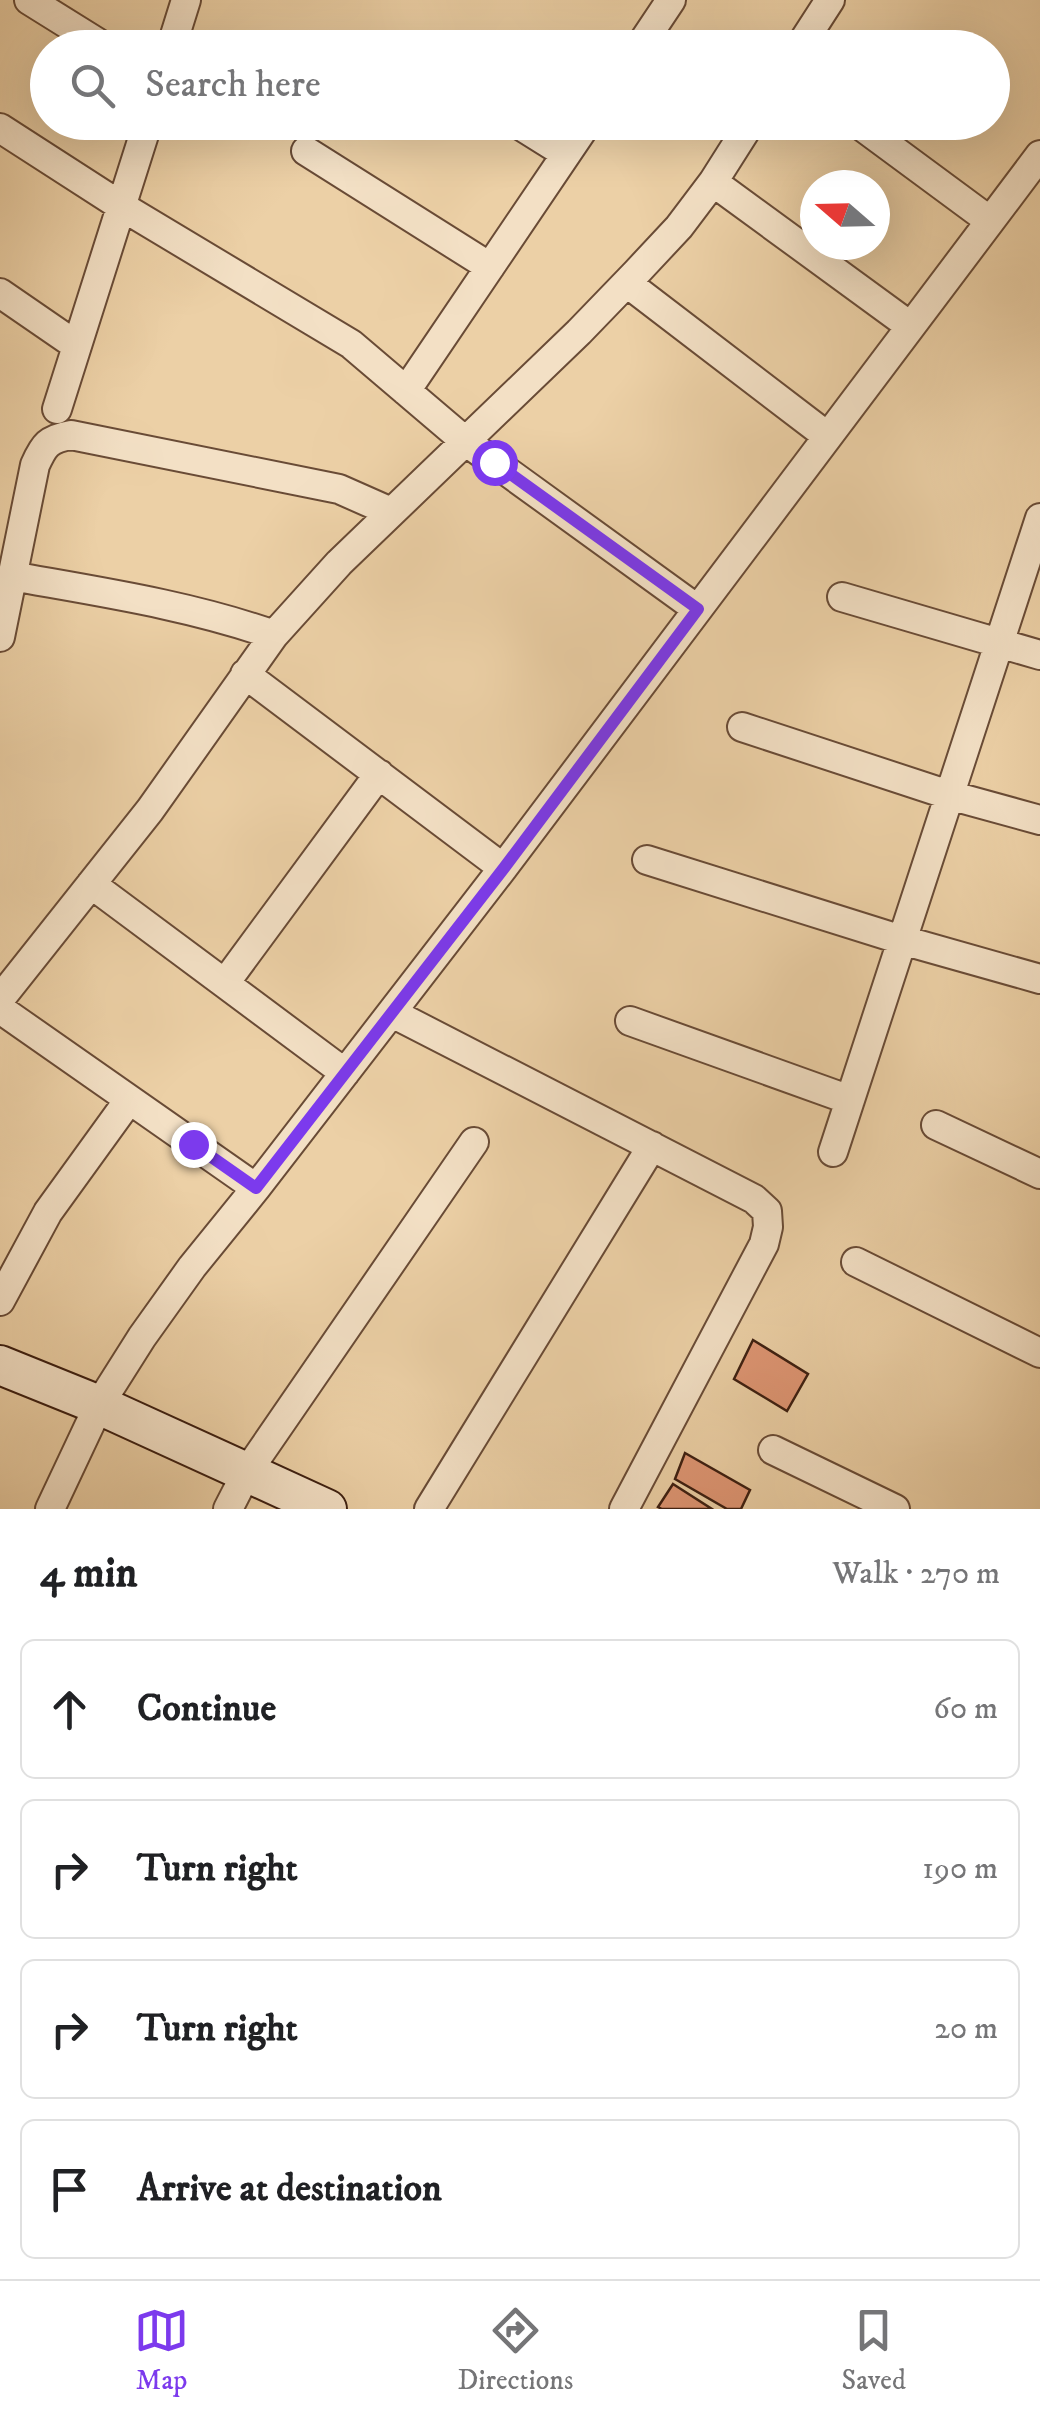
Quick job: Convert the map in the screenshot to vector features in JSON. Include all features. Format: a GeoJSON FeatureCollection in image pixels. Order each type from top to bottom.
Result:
{"type":"FeatureCollection","features":[{"type":"Feature","properties":{"kind":"main road"},"geometry":{"type":"LineString","coordinates":[[0,1365],[99,1405],[327,1509]]}},
{"type":"Feature","properties":{"kind":"street"},"geometry":{"type":"LineString","coordinates":[[29,0],[77,30]]}},
{"type":"Feature","properties":{"kind":"street"},"geometry":{"type":"LineString","coordinates":[[177,30],[186,0]]}},
{"type":"Feature","properties":{"kind":"street"},"geometry":{"type":"LineString","coordinates":[[650,30],[671,0]]}},
{"type":"Feature","properties":{"kind":"street"},"geometry":{"type":"LineString","coordinates":[[811,30],[830,0]]}},
{"type":"Feature","properties":{"kind":"street"},"geometry":{"type":"LineString","coordinates":[[0,128],[121,206],[351,344],[465,441],[698,609]]}},
{"type":"Feature","properties":{"kind":"street"},"geometry":{"type":"LineString","coordinates":[[57,408],[142,140]]}},
{"type":"Feature","properties":{"kind":"street"},"geometry":{"type":"LineString","coordinates":[[544,140],[566,154]]}},
{"type":"Feature","properties":{"kind":"street"},"geometry":{"type":"LineString","coordinates":[[406,391],[576,140]]}},
{"type":"Feature","properties":{"kind":"street"},"geometry":{"type":"LineString","coordinates":[[0,998],[150,810],[274,635],[339,563],[627,283],[679,227],[740,140]]}},
{"type":"Feature","properties":{"kind":"street"},"geometry":{"type":"LineString","coordinates":[[880,140],[990,221]]}},
{"type":"Feature","properties":{"kind":"street"},"geometry":{"type":"LineString","coordinates":[[306,151],[490,267]]}},
{"type":"Feature","properties":{"kind":"street"},"geometry":{"type":"LineString","coordinates":[[50,1509],[99,1405],[192,1266],[504,868],[1040,155]]}},
{"type":"Feature","properties":{"kind":"street"},"geometry":{"type":"LineString","coordinates":[[713,182],[910,326]]}},
{"type":"Feature","properties":{"kind":"street"},"geometry":{"type":"LineString","coordinates":[[627,283],[827,436]]}},
{"type":"Feature","properties":{"kind":"street"},"geometry":{"type":"LineString","coordinates":[[0,293],[77,346]]}},
{"type":"Feature","properties":{"kind":"street"},"geometry":{"type":"LineString","coordinates":[[0,637],[35,465],[54,438],[70,435],[339,489],[391,512]]}},
{"type":"Feature","properties":{"kind":"street"},"geometry":{"type":"LineString","coordinates":[[833,1152],[1040,518]]}},
{"type":"Feature","properties":{"kind":"street"},"geometry":{"type":"LineString","coordinates":[[11,576],[192,610],[274,635]]}},
{"type":"Feature","properties":{"kind":"street"},"geometry":{"type":"LineString","coordinates":[[842,597],[1040,656]]}},
{"type":"Feature","properties":{"kind":"street"},"geometry":{"type":"LineString","coordinates":[[246,674],[504,868]]}},
{"type":"Feature","properties":{"kind":"street"},"geometry":{"type":"LineString","coordinates":[[742,728],[1040,820]]}},
{"type":"Feature","properties":{"kind":"street"},"geometry":{"type":"LineString","coordinates":[[225,984],[379,774]]}},
{"type":"Feature","properties":{"kind":"street"},"geometry":{"type":"LineString","coordinates":[[647,860],[1040,979]]}},
{"type":"Feature","properties":{"kind":"street"},"geometry":{"type":"LineString","coordinates":[[91,884],[345,1073]]}},
{"type":"Feature","properties":{"kind":"street"},"geometry":{"type":"LineString","coordinates":[[0,1009],[256,1188]]}},
{"type":"Feature","properties":{"kind":"street"},"geometry":{"type":"LineString","coordinates":[[392,1013],[754,1199],[767,1211],[764,1244],[624,1509]]}},
{"type":"Feature","properties":{"kind":"street"},"geometry":{"type":"LineString","coordinates":[[630,1021],[850,1100]]}},
{"type":"Feature","properties":{"kind":"street"},"geometry":{"type":"LineString","coordinates":[[0,1300],[48,1212],[130,1100]]}},
{"type":"Feature","properties":{"kind":"street"},"geometry":{"type":"LineString","coordinates":[[936,1125],[1040,1174]]}},
{"type":"Feature","properties":{"kind":"street"},"geometry":{"type":"LineString","coordinates":[[228,1509],[247,1472],[474,1142]]}},
{"type":"Feature","properties":{"kind":"street"},"geometry":{"type":"LineString","coordinates":[[428,1509],[652,1146]]}},
{"type":"Feature","properties":{"kind":"street"},"geometry":{"type":"LineString","coordinates":[[856,1262],[1040,1353]]}},
{"type":"Feature","properties":{"kind":"street"},"geometry":{"type":"LineString","coordinates":[[773,1450],[895,1509]]}},
{"type":"Feature","properties":{"kind":"building"},"geometry":{"type":"Polygon","coordinates":[[[753,1340],[808,1374],[787,1411],[734,1379],[753,1340]]]}},
{"type":"Feature","properties":{"kind":"building"},"geometry":{"type":"Polygon","coordinates":[[[685,1453],[750,1490],[741,1509],[727,1509],[675,1479],[685,1453]]]}},
{"type":"Feature","properties":{"kind":"building"},"geometry":{"type":"Polygon","coordinates":[[[673,1484],[712,1509],[658,1507],[673,1484]]]}},
{"type":"Feature","properties":{"kind":"route"},"geometry":{"type":"LineString","coordinates":[[193,1144],[256,1188],[698,609],[494,462]]}}]}
